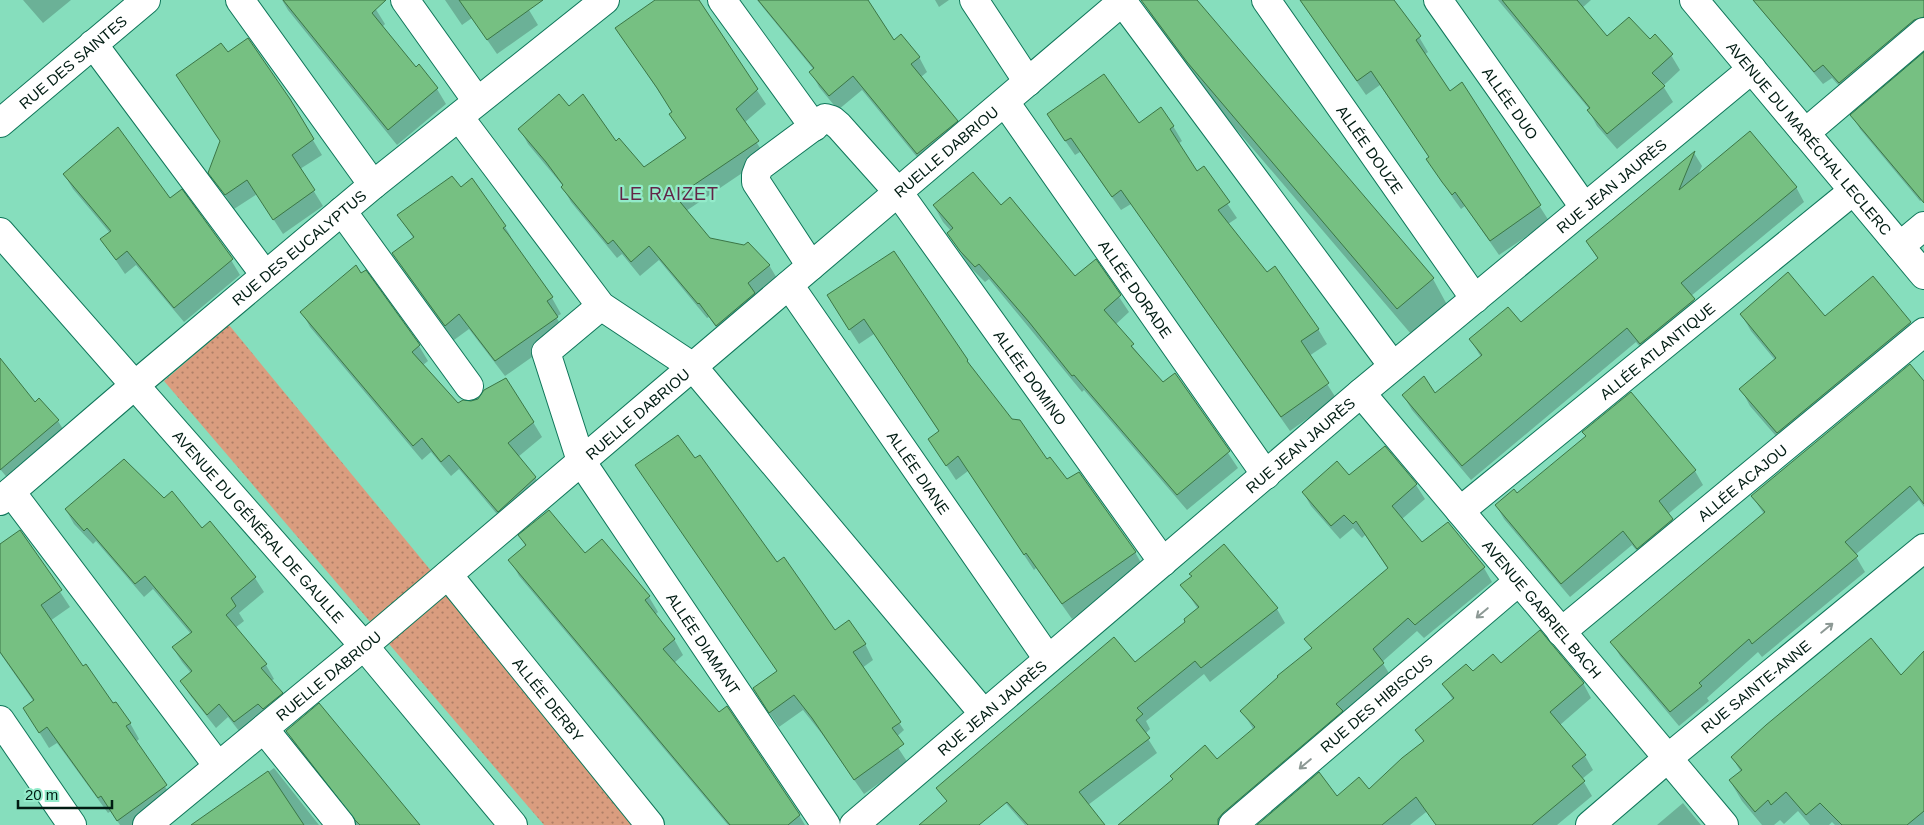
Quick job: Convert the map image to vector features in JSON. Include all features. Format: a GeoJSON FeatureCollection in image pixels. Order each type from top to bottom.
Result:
{"type":"FeatureCollection","features":[{"type":"Feature","properties":{"kind":"street","name":"RUE DES SAINTES"},"geometry":{"type":"LineString","coordinates":[[0,123],[146,0]]}},
{"type":"Feature","properties":{"kind":"street"},"geometry":{"type":"LineString","coordinates":[[240,0],[373,185]]}},
{"type":"Feature","properties":{"kind":"street"},"geometry":{"type":"LineString","coordinates":[[405,0],[468,109],[601,306],[693,367],[984,714]]}},
{"type":"Feature","properties":{"kind":"street"},"geometry":{"type":"LineString","coordinates":[[722,0],[814,127],[759,168],[756,175],[756,182],[811,266]]}},
{"type":"Feature","properties":{"kind":"street"},"geometry":{"type":"LineString","coordinates":[[974,0],[1028,82]]}},
{"type":"Feature","properties":{"kind":"street","name":"ALLÉE DOUZE"},"geometry":{"type":"LineString","coordinates":[[1266,0],[1475,299]]}},
{"type":"Feature","properties":{"kind":"street","name":"ALLÉE DUO"},"geometry":{"type":"LineString","coordinates":[[1438,0],[1584,207]]}},
{"type":"Feature","properties":{"kind":"street","name":"RUE DES EUCALYPTUS"},"geometry":{"type":"LineString","coordinates":[[6,497],[265,275],[594,3]]}},
{"type":"Feature","properties":{"kind":"street"},"geometry":{"type":"LineString","coordinates":[[1112,4],[1393,366]]}},
{"type":"Feature","properties":{"kind":"street","name":"RUELLE DABRIOU"},"geometry":{"type":"LineString","coordinates":[[147,825],[364,646],[1005,102],[1112,4]]}},
{"type":"Feature","properties":{"kind":"street","name":"AVENUE DU MARÉCHAL LECLERC"},"geometry":{"type":"LineString","coordinates":[[1706,4],[1752,69],[1924,276]]}},
{"type":"Feature","properties":{"kind":"street"},"geometry":{"type":"LineString","coordinates":[[1805,133],[1924,32]]}},
{"type":"Feature","properties":{"kind":"street"},"geometry":{"type":"LineString","coordinates":[[93,44],[265,275]]}},
{"type":"Feature","properties":{"kind":"street","name":"RUE JEAN JAURÈS"},"geometry":{"type":"LineString","coordinates":[[854,825],[1393,366],[1752,69]]}},
{"type":"Feature","properties":{"kind":"street","name":"ALLÉE DORADE"},"geometry":{"type":"LineString","coordinates":[[1005,102],[1266,474]]}},
{"type":"Feature","properties":{"kind":"street","name":"ALLÉE DOMINO"},"geometry":{"type":"LineString","coordinates":[[814,127],[825,118],[832,120],[898,192],[1163,562]]}},
{"type":"Feature","properties":{"kind":"street","name":"ALLÉE ATLANTIQUE"},"geometry":{"type":"LineString","coordinates":[[1460,511],[1853,191]]}},
{"type":"Feature","properties":{"kind":"street"},"geometry":{"type":"LineString","coordinates":[[342,211],[469,386]]}},
{"type":"Feature","properties":{"kind":"street"},"geometry":{"type":"LineString","coordinates":[[1900,246],[1924,226]]}},
{"type":"Feature","properties":{"kind":"street","name":"AVENUE DU GÉNÉRAL DE GAULLE"},"geometry":{"type":"LineString","coordinates":[[0,232],[364,646],[513,825]]}},
{"type":"Feature","properties":{"kind":"street","name":"ALLÉE DIANE"},"geometry":{"type":"LineString","coordinates":[[789,285],[1048,659]]}},
{"type":"Feature","properties":{"kind":"street","name":"ALLÉE DIAMANT"},"geometry":{"type":"LineString","coordinates":[[601,306],[546,352],[581,462],[826,825]]}},
{"type":"Feature","properties":{"kind":"street","name":"ALLÉE ACAJOU"},"geometry":{"type":"LineString","coordinates":[[1561,632],[1924,332]]}},
{"type":"Feature","properties":{"kind":"street","name":"AVENUE GABRIEL BACH"},"geometry":{"type":"LineString","coordinates":[[1361,393],[1724,825]]}},
{"type":"Feature","properties":{"kind":"street"},"geometry":{"type":"LineString","coordinates":[[6,497],[218,766]]}},
{"type":"Feature","properties":{"kind":"street","name":"RUE SAINTE-ANNE"},"geometry":{"type":"LineString","coordinates":[[1590,825],[1668,758],[1924,548]]}},
{"type":"Feature","properties":{"kind":"street","name":"ALLÉE DERBY"},"geometry":{"type":"LineString","coordinates":[[448,574],[650,825]]}},
{"type":"Feature","properties":{"kind":"street","name":"RUE DES HIBISCUS"},"geometry":{"type":"LineString","coordinates":[[1233,825],[1519,582]]}},
{"type":"Feature","properties":{"kind":"street"},"geometry":{"type":"LineString","coordinates":[[0,720],[72,825]]}},
{"type":"Feature","properties":{"kind":"street"},"geometry":{"type":"LineString","coordinates":[[264,728],[341,825]]}},
{"type":"Feature","properties":{"kind":"shaded area"},"geometry":{"type":"Polygon","coordinates":[[[229,325],[640,825],[544,825],[164,381],[229,325]]]}},
{"type":"Feature","properties":{"kind":"building"},"geometry":{"type":"Polygon","coordinates":[[[283,0],[386,0],[372,13],[416,67],[419,64],[438,88],[388,130],[283,0]]]}},
{"type":"Feature","properties":{"kind":"building"},"geometry":{"type":"Polygon","coordinates":[[[459,0],[543,0],[487,40],[459,0]]]}},
{"type":"Feature","properties":{"kind":"building"},"geometry":{"type":"Polygon","coordinates":[[[655,0],[699,0],[758,89],[736,109],[759,141],[676,197],[710,238],[744,245],[748,242],[770,265],[748,283],[755,293],[716,326],[699,303],[649,246],[631,262],[613,240],[608,244],[561,187],[563,185],[546,162],[518,129],[559,94],[569,106],[583,94],[616,141],[619,138],[644,167],[686,138],[669,114],[672,112],[657,88],[615,28],[655,0]]]}},
{"type":"Feature","properties":{"kind":"building"},"geometry":{"type":"Polygon","coordinates":[[[758,0],[868,0],[894,40],[901,34],[920,57],[911,64],[958,121],[917,154],[853,76],[829,96],[809,72],[814,68],[758,0]]]}},
{"type":"Feature","properties":{"kind":"building"},"geometry":{"type":"Polygon","coordinates":[[[1141,0],[1197,0],[1434,278],[1397,309],[1187,62],[1141,0]]]}},
{"type":"Feature","properties":{"kind":"building"},"geometry":{"type":"Polygon","coordinates":[[[1300,0],[1394,0],[1421,36],[1416,40],[1450,91],[1462,82],[1541,205],[1490,241],[1455,192],[1452,195],[1442,182],[1426,159],[1429,157],[1371,71],[1357,81],[1300,0]]]}},
{"type":"Feature","properties":{"kind":"building"},"geometry":{"type":"Polygon","coordinates":[[[1502,0],[1577,0],[1607,36],[1629,17],[1650,39],[1655,34],[1673,54],[1652,73],[1665,86],[1607,134],[1587,110],[1590,108],[1502,0]]]}},
{"type":"Feature","properties":{"kind":"building"},"geometry":{"type":"Polygon","coordinates":[[[1753,0],[1924,0],[1924,17],[1914,20],[1839,83],[1823,65],[1814,72],[1753,0]]]}},
{"type":"Feature","properties":{"kind":"building"},"geometry":{"type":"Polygon","coordinates":[[[248,38],[290,99],[314,139],[292,155],[315,190],[273,220],[247,180],[225,195],[208,173],[220,141],[176,75],[221,43],[228,52],[248,38]]]}},
{"type":"Feature","properties":{"kind":"building"},"geometry":{"type":"Polygon","coordinates":[[[1924,52],[1924,203],[1850,115],[1924,52]]]}},
{"type":"Feature","properties":{"kind":"building"},"geometry":{"type":"Polygon","coordinates":[[[1104,74],[1139,123],[1161,107],[1174,126],[1170,129],[1197,171],[1204,166],[1230,202],[1218,210],[1267,272],[1275,266],[1319,329],[1301,341],[1329,383],[1281,417],[1121,190],[1112,197],[1071,138],[1065,141],[1047,114],[1104,74]]]}},
{"type":"Feature","properties":{"kind":"building"},"geometry":{"type":"Polygon","coordinates":[[[118,127],[170,198],[182,189],[233,259],[174,308],[127,251],[116,260],[100,239],[111,231],[63,174],[118,127]]]}},
{"type":"Feature","properties":{"kind":"building"},"geometry":{"type":"Polygon","coordinates":[[[1750,131],[1797,187],[1681,283],[1695,299],[1640,344],[1627,328],[1462,466],[1402,395],[1424,376],[1435,393],[1482,355],[1469,339],[1508,307],[1521,322],[1598,258],[1586,241],[1695,151],[1679,190],[1750,131]]]}},
{"type":"Feature","properties":{"kind":"building"},"geometry":{"type":"Polygon","coordinates":[[[973,172],[1001,205],[1010,197],[1075,276],[1096,259],[1121,295],[1104,310],[1134,344],[1131,346],[1163,382],[1175,373],[1230,451],[1177,495],[1074,375],[1072,376],[979,264],[975,267],[947,233],[953,228],[933,205],[973,172]]]}},
{"type":"Feature","properties":{"kind":"building"},"geometry":{"type":"Polygon","coordinates":[[[452,176],[461,187],[472,178],[506,226],[503,228],[553,297],[547,301],[558,317],[495,361],[459,314],[445,326],[392,253],[414,237],[397,215],[452,176]]]}},
{"type":"Feature","properties":{"kind":"building"},"geometry":{"type":"Polygon","coordinates":[[[894,251],[967,361],[1012,419],[1020,420],[1047,459],[1050,457],[1067,479],[1079,472],[1136,552],[1062,604],[1026,553],[1024,555],[958,456],[946,466],[928,439],[939,431],[864,319],[849,330],[827,295],[894,251]]]}},
{"type":"Feature","properties":{"kind":"building"},"geometry":{"type":"Polygon","coordinates":[[[356,265],[361,273],[366,270],[420,345],[412,352],[458,403],[463,400],[471,401],[478,399],[484,390],[506,378],[534,422],[508,443],[536,477],[498,512],[449,455],[441,462],[422,438],[413,446],[300,312],[356,265]]]}},
{"type":"Feature","properties":{"kind":"building"},"geometry":{"type":"Polygon","coordinates":[[[1788,272],[1825,316],[1873,276],[1911,322],[1777,433],[1739,389],[1776,358],[1740,314],[1788,272]]]}},
{"type":"Feature","properties":{"kind":"building"},"geometry":{"type":"Polygon","coordinates":[[[0,358],[35,402],[39,398],[59,420],[0,470],[0,358]]]}},
{"type":"Feature","properties":{"kind":"building"},"geometry":{"type":"Polygon","coordinates":[[[1910,364],[1924,381],[1924,504],[1910,486],[1845,542],[1858,556],[1752,644],[1749,639],[1699,683],[1702,686],[1670,712],[1610,642],[1765,512],[1751,496],[1910,364]]]}},
{"type":"Feature","properties":{"kind":"building"},"geometry":{"type":"Polygon","coordinates":[[[1631,392],[1696,470],[1659,501],[1673,519],[1637,549],[1623,531],[1561,584],[1495,505],[1514,489],[1517,493],[1586,436],[1582,432],[1631,392]]]}},
{"type":"Feature","properties":{"kind":"building"},"geometry":{"type":"Polygon","coordinates":[[[678,435],[695,458],[700,455],[777,562],[784,557],[835,630],[849,620],[866,644],[853,652],[901,722],[892,728],[904,744],[854,780],[794,695],[769,713],[753,688],[777,671],[635,465],[678,435]]]}},
{"type":"Feature","properties":{"kind":"building"},"geometry":{"type":"Polygon","coordinates":[[[1385,446],[1417,484],[1392,506],[1422,542],[1448,522],[1485,567],[1415,625],[1408,618],[1373,649],[1384,663],[1336,704],[1343,711],[1223,813],[1218,819],[1218,825],[1118,825],[1173,779],[1170,776],[1205,745],[1217,759],[1255,727],[1240,711],[1277,676],[1312,648],[1304,639],[1388,568],[1356,521],[1353,524],[1344,515],[1331,526],[1302,492],[1337,461],[1349,475],[1385,446]]]}},
{"type":"Feature","properties":{"kind":"building"},"geometry":{"type":"Polygon","coordinates":[[[124,459],[164,498],[172,491],[202,528],[210,521],[256,577],[231,598],[236,606],[226,615],[267,664],[261,668],[283,693],[263,709],[258,704],[234,722],[219,704],[207,715],[180,681],[192,671],[172,647],[192,632],[145,576],[135,584],[87,528],[84,531],[65,509],[124,459]]]}},
{"type":"Feature","properties":{"kind":"building"},"geometry":{"type":"Polygon","coordinates":[[[549,510],[585,553],[602,539],[650,596],[645,600],[675,639],[663,649],[719,712],[727,706],[800,815],[788,825],[730,825],[508,560],[526,545],[518,535],[549,510]]]}},
{"type":"Feature","properties":{"kind":"building"},"geometry":{"type":"Polygon","coordinates":[[[20,530],[62,590],[41,605],[83,666],[86,664],[113,703],[116,702],[131,723],[126,726],[167,785],[117,821],[101,796],[98,798],[47,727],[39,733],[23,708],[34,700],[0,652],[0,544],[20,530]]]}},
{"type":"Feature","properties":{"kind":"building"},"geometry":{"type":"Polygon","coordinates":[[[1224,544],[1278,608],[1201,668],[1195,661],[1137,708],[1143,714],[1136,720],[1150,738],[1079,792],[1105,825],[1028,825],[1007,802],[979,825],[919,825],[947,801],[936,788],[1114,637],[1135,662],[1185,622],[1184,619],[1199,607],[1180,585],[1192,576],[1189,574],[1224,544]]]}},
{"type":"Feature","properties":{"kind":"building"},"geometry":{"type":"Polygon","coordinates":[[[1540,630],[1584,683],[1550,712],[1586,755],[1572,766],[1585,781],[1532,825],[1436,825],[1416,797],[1382,825],[1257,825],[1319,772],[1337,796],[1359,777],[1369,789],[1402,758],[1424,741],[1415,730],[1454,698],[1442,684],[1466,664],[1473,671],[1493,654],[1501,663],[1540,630]]]}},
{"type":"Feature","properties":{"kind":"building"},"geometry":{"type":"Polygon","coordinates":[[[1871,638],[1901,675],[1924,651],[1924,811],[1907,825],[1842,825],[1820,803],[1806,815],[1786,792],[1771,805],[1768,800],[1755,812],[1729,780],[1742,770],[1731,757],[1766,725],[1871,638]]]}},
{"type":"Feature","properties":{"kind":"building"},"geometry":{"type":"Polygon","coordinates":[[[319,703],[420,825],[360,825],[355,820],[286,731],[319,703]]]}},
{"type":"Feature","properties":{"kind":"building"},"geometry":{"type":"Polygon","coordinates":[[[268,771],[304,825],[191,825],[268,771]]]}},
{"type":"Feature","properties":{"kind":"district","name":"LE RAIZET"},"geometry":{"type":"Point","coordinates":[669,194]}}]}
